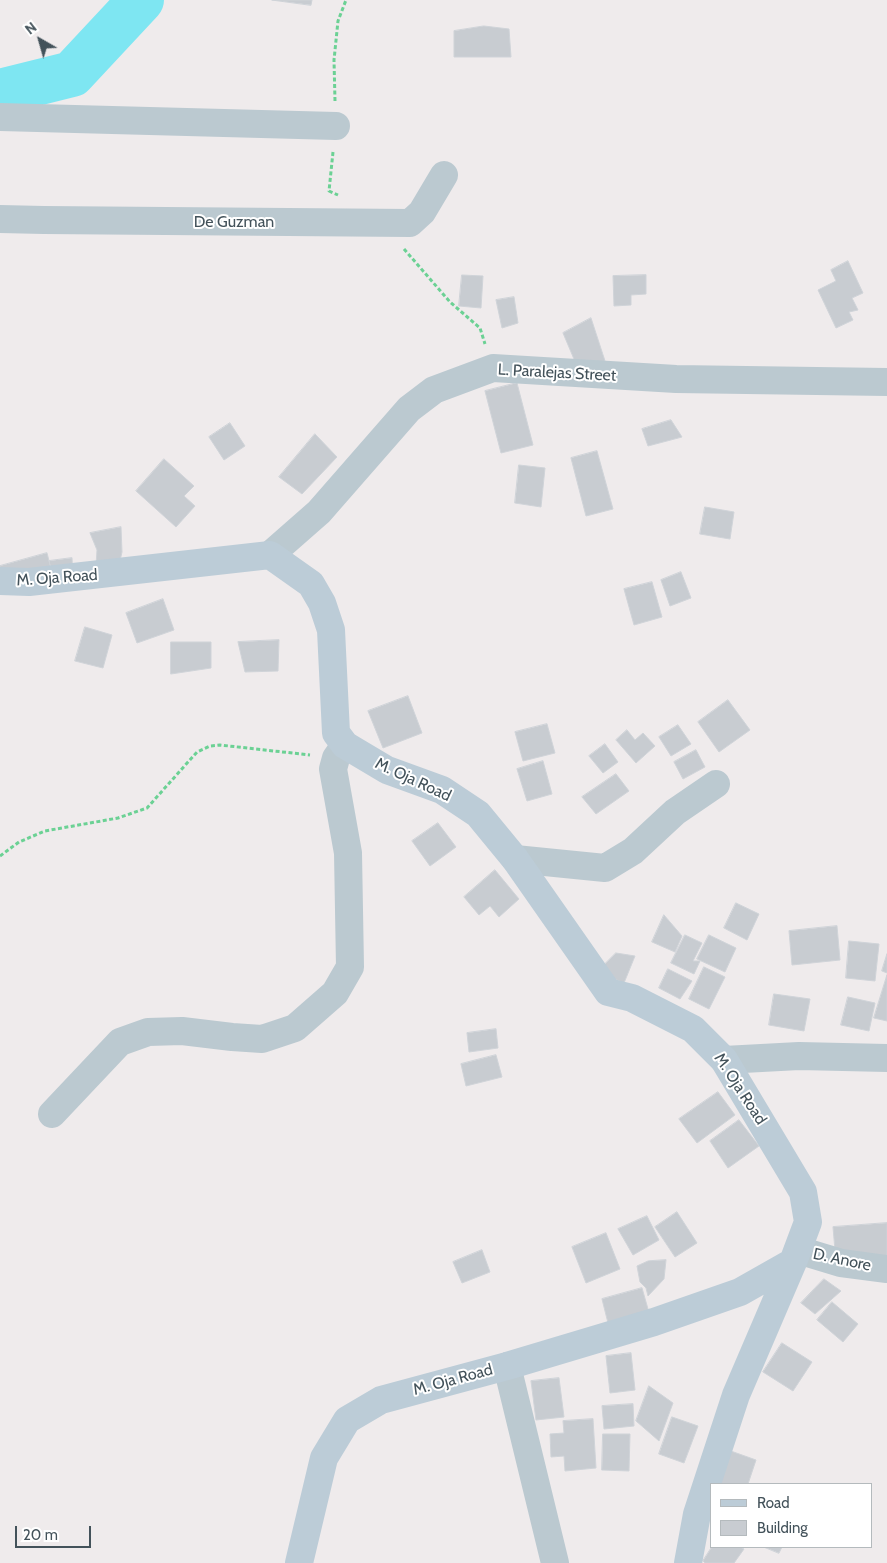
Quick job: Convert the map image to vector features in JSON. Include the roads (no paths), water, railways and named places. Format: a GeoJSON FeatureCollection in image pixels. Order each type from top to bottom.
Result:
{"type":"FeatureCollection","features":[{"type":"Feature","properties":{"kind":"street"},"geometry":{"type":"LineString","coordinates":[[0,117],[336,126]]}},
{"type":"Feature","properties":{"kind":"street","name":"De Guzman"},"geometry":{"type":"LineString","coordinates":[[0,219],[410,223],[422,212],[444,175]]}},
{"type":"Feature","properties":{"kind":"street","name":"L. Paralejas Street"},"geometry":{"type":"LineString","coordinates":[[270,555],[319,512],[409,409],[434,390],[493,368],[676,379],[887,382]]}},
{"type":"Feature","properties":{"kind":"street"},"geometry":{"type":"LineString","coordinates":[[52,1114],[120,1042],[148,1032],[182,1031],[262,1039],[296,1028],[336,993],[350,967],[348,853],[333,769],[336,758],[345,745],[336,733],[331,630],[322,603],[311,584],[270,555]]}},
{"type":"Feature","properties":{"kind":"street","name":"M. Oja Road"},"geometry":{"type":"LineString","coordinates":[[0,582],[29,582],[270,555]]}},
{"type":"Feature","properties":{"kind":"street","name":"M. Oja Road"},"geometry":{"type":"LineString","coordinates":[[299,1563],[324,1458],[347,1420],[381,1400],[507,1366],[654,1322],[740,1292],[796,1256],[808,1222],[803,1192],[724,1060],[693,1029],[632,998],[608,992],[514,860],[478,814],[442,790],[387,770],[345,745]]}},
{"type":"Feature","properties":{"kind":"street"},"geometry":{"type":"LineString","coordinates":[[514,860],[606,868],[633,851],[675,812],[716,784]]}},
{"type":"Feature","properties":{"kind":"street"},"geometry":{"type":"LineString","coordinates":[[724,1060],[799,1056],[887,1058]]}},
{"type":"Feature","properties":{"kind":"street"},"geometry":{"type":"LineString","coordinates":[[688,1563],[697,1514],[736,1395],[796,1256]]}},
{"type":"Feature","properties":{"kind":"street","name":"D. Anore"},"geometry":{"type":"LineString","coordinates":[[796,1256],[887,1269]]}},
{"type":"Feature","properties":{"kind":"street"},"geometry":{"type":"LineString","coordinates":[[507,1366],[555,1563]]}},
{"type":"Feature","properties":{"kind":"waterway"},"geometry":{"type":"LineString","coordinates":[[0,92],[72,74],[141,0]]}}]}
